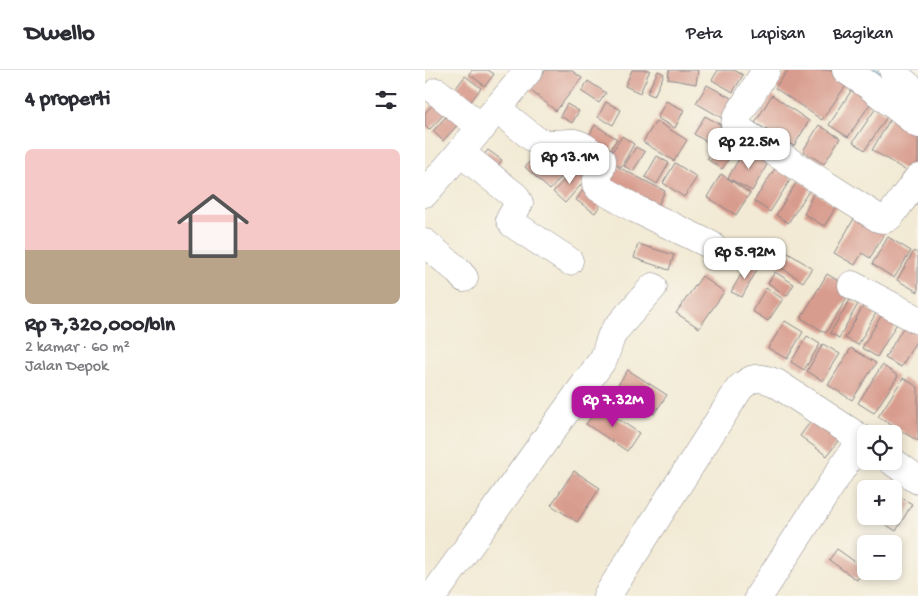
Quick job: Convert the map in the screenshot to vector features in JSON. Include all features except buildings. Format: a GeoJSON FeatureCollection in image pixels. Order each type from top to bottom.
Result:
{"type":"FeatureCollection","features":[{"type":"Feature","properties":{"kind":"street"},"geometry":{"type":"LineString","coordinates":[[425,194],[529,70]]}},
{"type":"Feature","properties":{"kind":"street"},"geometry":{"type":"LineString","coordinates":[[766,70],[736,119],[735,125],[738,129],[878,218],[889,218],[918,178]]}},
{"type":"Feature","properties":{"kind":"street"},"geometry":{"type":"LineString","coordinates":[[846,70],[918,124]]}},
{"type":"Feature","properties":{"kind":"street"},"geometry":{"type":"LineString","coordinates":[[894,72],[918,94]]}},
{"type":"Feature","properties":{"kind":"street"},"geometry":{"type":"LineString","coordinates":[[437,92],[545,144],[574,143],[579,145],[602,160],[596,180],[599,188],[711,245]]}},
{"type":"Feature","properties":{"kind":"street"},"geometry":{"type":"LineString","coordinates":[[461,153],[515,196],[519,202],[510,218],[513,224],[569,261]]}},
{"type":"Feature","properties":{"kind":"street"},"geometry":{"type":"LineString","coordinates":[[425,243],[464,278]]}},
{"type":"Feature","properties":{"kind":"street"},"geometry":{"type":"LineString","coordinates":[[851,285],[918,320]]}},
{"type":"Feature","properties":{"kind":"street"},"geometry":{"type":"LineString","coordinates":[[430,596],[438,589],[604,358],[611,336],[615,330],[653,287]]}},
{"type":"Feature","properties":{"kind":"street"},"geometry":{"type":"LineString","coordinates":[[609,596],[739,390],[747,382],[757,378],[776,383],[857,436]]}},
{"type":"Feature","properties":{"kind":"street"},"geometry":{"type":"LineString","coordinates":[[759,596],[857,451]]}},
{"type":"Feature","properties":{"kind":"street"},"geometry":{"type":"LineString","coordinates":[[902,468],[918,480]]}},
{"type":"Feature","properties":{"kind":"waterway"},"geometry":{"type":"LineString","coordinates":[[875,70],[887,78]]}}]}
